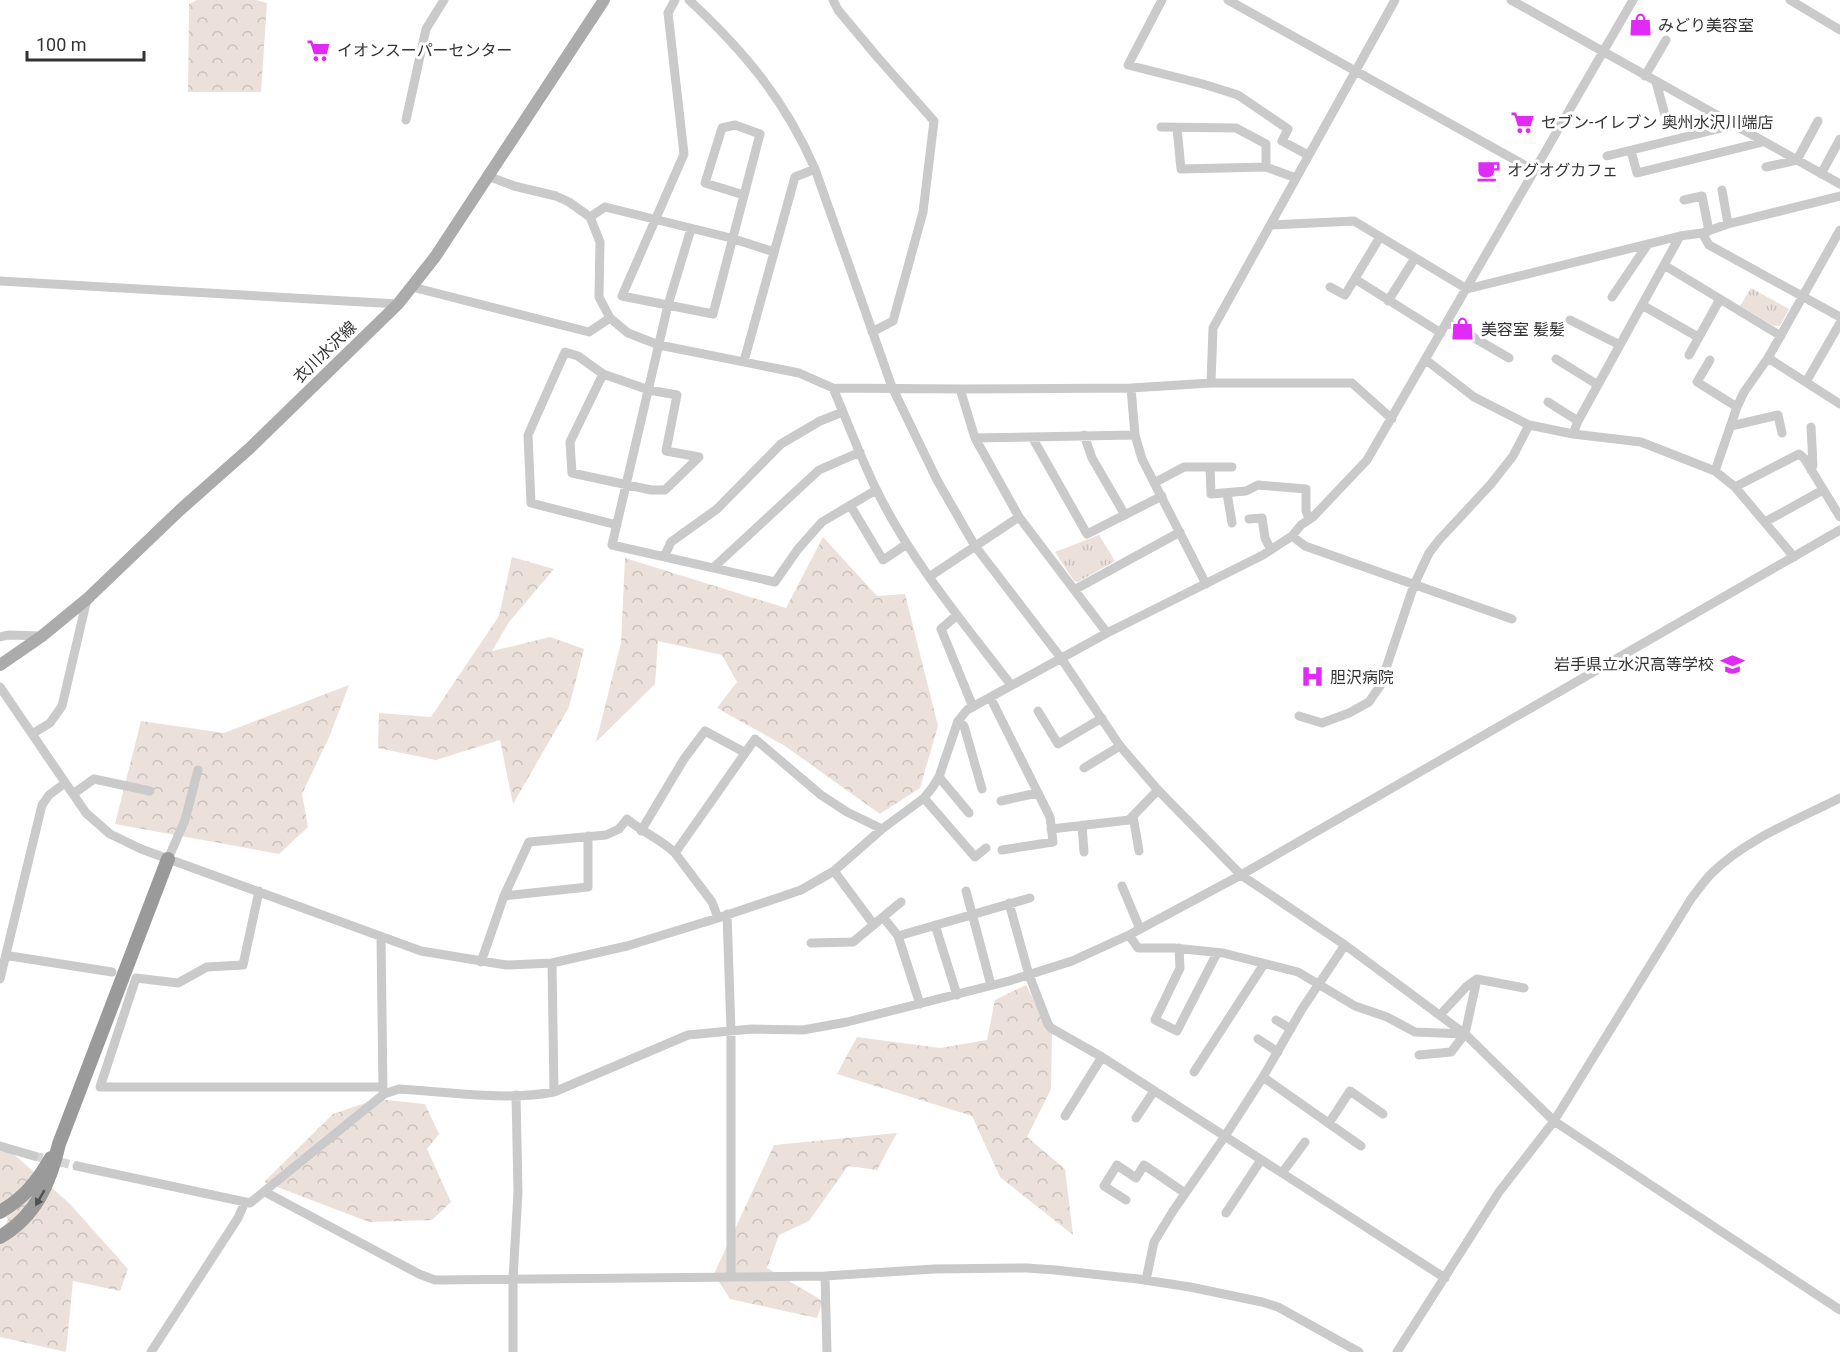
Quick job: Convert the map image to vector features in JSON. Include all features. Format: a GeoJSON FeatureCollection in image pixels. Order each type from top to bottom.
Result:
{"type":"FeatureCollection","features":[{"type":"Feature","properties":{"kind":"highway"},"geometry":{"type":"LineString","coordinates":[[0,1237],[19,1225],[33,1209],[52,1174],[59,1144],[168,859]]}},
{"type":"Feature","properties":{"kind":"highway"},"geometry":{"type":"LineString","coordinates":[[0,1212],[16,1202],[32,1187],[59,1144]]}},
{"type":"Feature","properties":{"kind":"main road","name":"衣川水沢線"},"geometry":{"type":"LineString","coordinates":[[0,665],[42,636],[87,599],[180,510],[250,448],[398,304],[435,257],[604,0]]}},
{"type":"Feature","properties":{"kind":"street"},"geometry":{"type":"LineString","coordinates":[[406,120],[426,28],[444,0]]}},
{"type":"Feature","properties":{"kind":"street"},"geometry":{"type":"LineString","coordinates":[[675,0],[668,13],[684,154],[622,296],[713,314],[760,134],[735,125],[722,128],[705,183],[744,195]]}},
{"type":"Feature","properties":{"kind":"street"},"geometry":{"type":"LineString","coordinates":[[689,0],[732,41],[780,101],[806,148],[892,387],[937,480],[975,546],[1061,658],[1120,746],[1158,790],[1241,875],[1345,945],[1465,1034],[1554,1121],[1840,1311]]}},
{"type":"Feature","properties":{"kind":"street"},"geometry":{"type":"LineString","coordinates":[[833,0],[838,10],[934,121],[923,212],[893,321],[872,332]]}},
{"type":"Feature","properties":{"kind":"street"},"geometry":{"type":"LineString","coordinates":[[1228,0],[1535,171]]}},
{"type":"Feature","properties":{"kind":"street"},"geometry":{"type":"LineString","coordinates":[[1211,383],[1213,328],[1395,0]]}},
{"type":"Feature","properties":{"kind":"street"},"geometry":{"type":"LineString","coordinates":[[1510,0],[1840,184]]}},
{"type":"Feature","properties":{"kind":"street"},"geometry":{"type":"LineString","coordinates":[[0,687],[86,813],[110,834],[168,859],[421,951],[506,965],[552,963],[627,946],[801,890],[834,871],[882,829],[924,798],[939,777],[958,721],[967,710],[1107,633],[1271,550],[1292,536],[1300,525],[1335,495],[1367,460],[1633,0]]}},
{"type":"Feature","properties":{"kind":"street"},"geometry":{"type":"LineString","coordinates":[[1790,0],[1840,30]]}},
{"type":"Feature","properties":{"kind":"street"},"geometry":{"type":"LineString","coordinates":[[1160,3],[1128,65],[1238,95],[1288,129],[1282,141],[1308,155]]}},
{"type":"Feature","properties":{"kind":"street"},"geometry":{"type":"LineString","coordinates":[[1645,76],[1666,40]]}},
{"type":"Feature","properties":{"kind":"street"},"geometry":{"type":"LineString","coordinates":[[1656,82],[1665,114]]}},
{"type":"Feature","properties":{"kind":"street"},"geometry":{"type":"LineString","coordinates":[[1766,167],[1797,160],[1818,121]]}},
{"type":"Feature","properties":{"kind":"street"},"geometry":{"type":"LineString","coordinates":[[1607,156],[1734,126]]}},
{"type":"Feature","properties":{"kind":"street"},"geometry":{"type":"LineString","coordinates":[[1161,127],[1236,128],[1266,144],[1266,167]]}},
{"type":"Feature","properties":{"kind":"street"},"geometry":{"type":"LineString","coordinates":[[1177,128],[1181,169],[1266,167],[1296,178]]}},
{"type":"Feature","properties":{"kind":"street"},"geometry":{"type":"LineString","coordinates":[[1821,174],[1840,139]]}},
{"type":"Feature","properties":{"kind":"street"},"geometry":{"type":"LineString","coordinates":[[1631,151],[1637,173],[1763,142]]}},
{"type":"Feature","properties":{"kind":"street"},"geometry":{"type":"LineString","coordinates":[[744,361],[795,177],[815,169]]}},
{"type":"Feature","properties":{"kind":"street"},"geometry":{"type":"LineString","coordinates":[[488,176],[514,186],[556,196],[590,217],[600,242],[598,297],[610,318],[628,333],[659,345],[800,373],[833,388],[1131,388],[1211,383],[1352,383],[1392,418]]}},
{"type":"Feature","properties":{"kind":"street"},"geometry":{"type":"LineString","coordinates":[[1722,190],[1728,224]]}},
{"type":"Feature","properties":{"kind":"street"},"geometry":{"type":"LineString","coordinates":[[1684,200],[1702,196],[1705,232],[1709,245],[1840,317]]}},
{"type":"Feature","properties":{"kind":"street"},"geometry":{"type":"LineString","coordinates":[[1271,225],[1354,221],[1467,289],[1680,236],[1705,232],[1728,224],[1840,196]]}},
{"type":"Feature","properties":{"kind":"street"},"geometry":{"type":"LineString","coordinates":[[590,217],[605,207],[731,238],[774,252]]}},
{"type":"Feature","properties":{"kind":"street"},"geometry":{"type":"LineString","coordinates":[[691,229],[668,305],[612,545],[775,582],[798,549],[822,522],[876,490]]}},
{"type":"Feature","properties":{"kind":"street"},"geometry":{"type":"LineString","coordinates":[[1715,471],[1744,392],[1768,358],[1839,235]]}},
{"type":"Feature","properties":{"kind":"street"},"geometry":{"type":"LineString","coordinates":[[1573,434],[1680,236]]}},
{"type":"Feature","properties":{"kind":"street"},"geometry":{"type":"LineString","coordinates":[[1330,287],[1345,296],[1380,237]]}},
{"type":"Feature","properties":{"kind":"street"},"geometry":{"type":"LineString","coordinates":[[1612,297],[1648,244]]}},
{"type":"Feature","properties":{"kind":"street"},"geometry":{"type":"LineString","coordinates":[[1388,301],[1415,258]]}},
{"type":"Feature","properties":{"kind":"street"},"geometry":{"type":"LineString","coordinates":[[1664,265],[1781,336]]}},
{"type":"Feature","properties":{"kind":"street"},"geometry":{"type":"LineString","coordinates":[[1355,279],[1441,333]]}},
{"type":"Feature","properties":{"kind":"street"},"geometry":{"type":"LineString","coordinates":[[0,282],[398,304]]}},
{"type":"Feature","properties":{"kind":"street"},"geometry":{"type":"LineString","coordinates":[[412,287],[590,332],[610,318]]}},
{"type":"Feature","properties":{"kind":"street"},"geometry":{"type":"LineString","coordinates":[[1689,355],[1720,299]]}},
{"type":"Feature","properties":{"kind":"street"},"geometry":{"type":"LineString","coordinates":[[1642,305],[1698,337]]}},
{"type":"Feature","properties":{"kind":"street"},"geometry":{"type":"LineString","coordinates":[[1570,320],[1620,345]]}},
{"type":"Feature","properties":{"kind":"street"},"geometry":{"type":"LineString","coordinates":[[1448,322],[1509,358]]}},
{"type":"Feature","properties":{"kind":"street"},"geometry":{"type":"LineString","coordinates":[[1806,382],[1840,323]]}},
{"type":"Feature","properties":{"kind":"street"},"geometry":{"type":"LineString","coordinates":[[603,374],[570,442],[572,473],[651,490],[665,490],[699,457],[666,451],[677,395],[650,390],[603,374],[578,356],[565,352],[528,435],[531,503],[617,525]]}},
{"type":"Feature","properties":{"kind":"street"},"geometry":{"type":"LineString","coordinates":[[1768,358],[1840,404]]}},
{"type":"Feature","properties":{"kind":"street"},"geometry":{"type":"LineString","coordinates":[[1556,359],[1598,385]]}},
{"type":"Feature","properties":{"kind":"street"},"geometry":{"type":"LineString","coordinates":[[1426,360],[1474,397],[1529,425],[1573,434],[1641,442],[1715,471],[1735,487],[1794,557]]}},
{"type":"Feature","properties":{"kind":"street"},"geometry":{"type":"LineString","coordinates":[[1710,360],[1698,382],[1737,407]]}},
{"type":"Feature","properties":{"kind":"street"},"geometry":{"type":"LineString","coordinates":[[833,388],[876,490],[907,544],[929,578],[1011,685]]}},
{"type":"Feature","properties":{"kind":"street"},"geometry":{"type":"LineString","coordinates":[[1131,388],[1135,435],[1142,459],[1206,584]]}},
{"type":"Feature","properties":{"kind":"street"},"geometry":{"type":"LineString","coordinates":[[960,389],[975,438],[1019,517],[1107,633]]}},
{"type":"Feature","properties":{"kind":"street"},"geometry":{"type":"LineString","coordinates":[[1548,402],[1578,421]]}},
{"type":"Feature","properties":{"kind":"street"},"geometry":{"type":"LineString","coordinates":[[664,556],[671,542],[717,509],[781,444],[820,421],[843,412]]}},
{"type":"Feature","properties":{"kind":"street"},"geometry":{"type":"LineString","coordinates":[[1731,426],[1778,415],[1782,433]]}},
{"type":"Feature","properties":{"kind":"street"},"geometry":{"type":"LineString","coordinates":[[1299,716],[1322,723],[1349,713],[1369,702],[1380,686],[1414,585],[1434,546],[1491,484],[1513,456],[1529,425]]}},
{"type":"Feature","properties":{"kind":"street"},"geometry":{"type":"LineString","coordinates":[[1811,427],[1813,465],[1811,470]]}},
{"type":"Feature","properties":{"kind":"street"},"geometry":{"type":"LineString","coordinates":[[1084,435],[1092,458],[1125,515]]}},
{"type":"Feature","properties":{"kind":"street"},"geometry":{"type":"LineString","coordinates":[[975,438],[1135,435]]}},
{"type":"Feature","properties":{"kind":"street"},"geometry":{"type":"LineString","coordinates":[[1032,436],[1087,534],[1161,496]]}},
{"type":"Feature","properties":{"kind":"street"},"geometry":{"type":"LineString","coordinates":[[713,568],[819,470],[860,452]]}},
{"type":"Feature","properties":{"kind":"street"},"geometry":{"type":"LineString","coordinates":[[1735,487],[1799,453],[1840,518]]}},
{"type":"Feature","properties":{"kind":"street"},"geometry":{"type":"LineString","coordinates":[[1154,483],[1184,467],[1232,467]]}},
{"type":"Feature","properties":{"kind":"street"},"geometry":{"type":"LineString","coordinates":[[1210,467],[1211,494],[1246,491],[1258,485],[1306,489],[1306,511],[1309,519]]}},
{"type":"Feature","properties":{"kind":"street"},"geometry":{"type":"LineString","coordinates":[[1765,522],[1823,490]]}},
{"type":"Feature","properties":{"kind":"street"},"geometry":{"type":"LineString","coordinates":[[1227,493],[1232,523]]}},
{"type":"Feature","properties":{"kind":"street"},"geometry":{"type":"LineString","coordinates":[[850,505],[883,560],[907,544]]}},
{"type":"Feature","properties":{"kind":"street"},"geometry":{"type":"LineString","coordinates":[[929,578],[1019,517]]}},
{"type":"Feature","properties":{"kind":"street"},"geometry":{"type":"LineString","coordinates":[[1249,519],[1262,518],[1265,538],[1271,550]]}},
{"type":"Feature","properties":{"kind":"street"},"geometry":{"type":"LineString","coordinates":[[259,891],[243,965],[207,967],[178,983],[136,978],[100,1087],[399,1089],[516,1095],[554,1092],[688,1035],[731,1031],[803,1030],[847,1022],[991,986],[1072,961],[1140,930],[1241,875],[1840,530]]}},
{"type":"Feature","properties":{"kind":"street"},"geometry":{"type":"LineString","coordinates":[[1074,590],[1180,532]]}},
{"type":"Feature","properties":{"kind":"street"},"geometry":{"type":"LineString","coordinates":[[1292,536],[1305,546],[1512,619]]}},
{"type":"Feature","properties":{"kind":"street"},"geometry":{"type":"LineString","coordinates":[[32,734],[50,723],[62,706],[87,599]]}},
{"type":"Feature","properties":{"kind":"street"},"geometry":{"type":"LineString","coordinates":[[957,615],[941,629],[973,707]]}},
{"type":"Feature","properties":{"kind":"street"},"geometry":{"type":"LineString","coordinates":[[0,637],[8,635],[42,636]]}},
{"type":"Feature","properties":{"kind":"street"},"geometry":{"type":"LineString","coordinates":[[990,697],[1050,817],[1053,842],[1002,850]]}},
{"type":"Feature","properties":{"kind":"street"},"geometry":{"type":"LineString","coordinates":[[1038,711],[1058,744],[1102,718]]}},
{"type":"Feature","properties":{"kind":"street"},"geometry":{"type":"LineString","coordinates":[[958,721],[964,726],[982,789]]}},
{"type":"Feature","properties":{"kind":"street"},"geometry":{"type":"LineString","coordinates":[[641,831],[684,759],[705,731],[744,752]]}},
{"type":"Feature","properties":{"kind":"street"},"geometry":{"type":"LineString","coordinates":[[675,853],[755,739],[821,795],[847,812],[882,829]]}},
{"type":"Feature","properties":{"kind":"street"},"geometry":{"type":"LineString","coordinates":[[1084,768],[1120,746]]}},
{"type":"Feature","properties":{"kind":"street"},"geometry":{"type":"LineString","coordinates":[[168,859],[185,820],[198,770]]}},
{"type":"Feature","properties":{"kind":"street"},"geometry":{"type":"LineString","coordinates":[[939,777],[969,813]]}},
{"type":"Feature","properties":{"kind":"street"},"geometry":{"type":"LineString","coordinates":[[73,794],[94,779],[150,791]]}},
{"type":"Feature","properties":{"kind":"street"},"geometry":{"type":"LineString","coordinates":[[0,979],[42,806],[49,795],[65,783]]}},
{"type":"Feature","properties":{"kind":"street"},"geometry":{"type":"LineString","coordinates":[[1051,829],[1129,820],[1158,790]]}},
{"type":"Feature","properties":{"kind":"street"},"geometry":{"type":"LineString","coordinates":[[1001,801],[1037,793]]}},
{"type":"Feature","properties":{"kind":"street"},"geometry":{"type":"LineString","coordinates":[[924,798],[975,857],[986,848]]}},
{"type":"Feature","properties":{"kind":"street"},"geometry":{"type":"LineString","coordinates":[[1397,1352],[1499,1192],[1554,1121],[1691,899],[1712,873],[1737,853],[1765,836],[1840,798]]}},
{"type":"Feature","properties":{"kind":"street"},"geometry":{"type":"LineString","coordinates":[[1133,816],[1139,851]]}},
{"type":"Feature","properties":{"kind":"street"},"geometry":{"type":"LineString","coordinates":[[481,962],[504,896],[529,842],[606,835],[619,829],[627,819],[641,831],[669,846],[675,853],[723,916],[731,1031],[731,1275]]}},
{"type":"Feature","properties":{"kind":"street"},"geometry":{"type":"LineString","coordinates":[[1082,825],[1084,852]]}},
{"type":"Feature","properties":{"kind":"street"},"geometry":{"type":"LineString","coordinates":[[504,896],[588,887],[588,836]]}},
{"type":"Feature","properties":{"kind":"street"},"geometry":{"type":"LineString","coordinates":[[834,871],[874,925]]}},
{"type":"Feature","properties":{"kind":"street"},"geometry":{"type":"LineString","coordinates":[[1122,886],[1140,930]]}},
{"type":"Feature","properties":{"kind":"street"},"geometry":{"type":"LineString","coordinates":[[966,891],[991,986]]}},
{"type":"Feature","properties":{"kind":"street"},"geometry":{"type":"LineString","coordinates":[[898,936],[1030,898]]}},
{"type":"Feature","properties":{"kind":"street"},"geometry":{"type":"LineString","coordinates":[[811,943],[853,942],[901,903]]}},
{"type":"Feature","properties":{"kind":"street"},"geometry":{"type":"LineString","coordinates":[[1009,903],[1029,975],[1051,1028],[1102,1057],[1445,1278]]}},
{"type":"Feature","properties":{"kind":"street"},"geometry":{"type":"LineString","coordinates":[[884,917],[898,936],[920,1004]]}},
{"type":"Feature","properties":{"kind":"street"},"geometry":{"type":"LineString","coordinates":[[934,925],[957,995]]}},
{"type":"Feature","properties":{"kind":"street"},"geometry":{"type":"LineString","coordinates":[[1129,935],[1138,948],[1179,948],[1217,953],[1298,972],[1355,1006],[1387,1017],[1415,1032],[1465,1034]]}},
{"type":"Feature","properties":{"kind":"street"},"geometry":{"type":"LineString","coordinates":[[77,1166],[250,1203],[265,1192],[383,1090],[381,937]]}},
{"type":"Feature","properties":{"kind":"street"},"geometry":{"type":"LineString","coordinates":[[1146,1280],[1154,1242],[1263,1077],[1318,985],[1345,945]]}},
{"type":"Feature","properties":{"kind":"street"},"geometry":{"type":"LineString","coordinates":[[1179,948],[1180,968],[1155,1020],[1177,1031],[1217,953]]}},
{"type":"Feature","properties":{"kind":"street"},"geometry":{"type":"LineString","coordinates":[[5,958],[10,956],[112,972]]}},
{"type":"Feature","properties":{"kind":"street"},"geometry":{"type":"LineString","coordinates":[[552,963],[554,1092]]}},
{"type":"Feature","properties":{"kind":"street"},"geometry":{"type":"LineString","coordinates":[[1194,1072],[1264,963]]}},
{"type":"Feature","properties":{"kind":"street"},"geometry":{"type":"LineString","coordinates":[[1440,1016],[1466,987],[1477,980],[1524,988]]}},
{"type":"Feature","properties":{"kind":"street"},"geometry":{"type":"LineString","coordinates":[[1419,1054],[1451,1052],[1465,1034],[1477,980]]}},
{"type":"Feature","properties":{"kind":"street"},"geometry":{"type":"LineString","coordinates":[[1276,1020],[1291,1029]]}},
{"type":"Feature","properties":{"kind":"street"},"geometry":{"type":"LineString","coordinates":[[1258,1039],[1278,1052]]}},
{"type":"Feature","properties":{"kind":"street"},"geometry":{"type":"LineString","coordinates":[[1065,1116],[1102,1057]]}},
{"type":"Feature","properties":{"kind":"street"},"geometry":{"type":"LineString","coordinates":[[1263,1077],[1361,1146]]}},
{"type":"Feature","properties":{"kind":"street"},"geometry":{"type":"LineString","coordinates":[[1136,1118],[1154,1091]]}},
{"type":"Feature","properties":{"kind":"street"},"geometry":{"type":"LineString","coordinates":[[1329,1123],[1350,1091],[1383,1114]]}},
{"type":"Feature","properties":{"kind":"street"},"geometry":{"type":"LineString","coordinates":[[513,1352],[513,1279],[518,1192],[516,1095]]}},
{"type":"Feature","properties":{"kind":"street"},"geometry":{"type":"LineString","coordinates":[[1282,1173],[1305,1142]]}},
{"type":"Feature","properties":{"kind":"street"},"geometry":{"type":"LineString","coordinates":[[0,1146],[34,1156]]}},
{"type":"Feature","properties":{"kind":"street"},"geometry":{"type":"LineString","coordinates":[[1226,1213],[1261,1160]]}},
{"type":"Feature","properties":{"kind":"street"},"geometry":{"type":"LineString","coordinates":[[1126,1200],[1104,1186],[1117,1165],[1136,1178],[1144,1165],[1185,1193]]}},
{"type":"Feature","properties":{"kind":"street"},"geometry":{"type":"LineString","coordinates":[[265,1192],[419,1274],[435,1280],[731,1275],[825,1276],[934,1269],[1027,1268],[1146,1280],[1190,1287],[1278,1307],[1359,1352]]}},
{"type":"Feature","properties":{"kind":"street"},"geometry":{"type":"LineString","coordinates":[[152,1352],[238,1218],[245,1202]]}},
{"type":"Feature","properties":{"kind":"street"},"geometry":{"type":"LineString","coordinates":[[825,1276],[827,1352]]}},
{"type":"Feature","properties":{"kind":"green space"},"geometry":{"type":"Polygon","coordinates":[[[197,0],[256,0],[267,3],[261,92],[188,92],[189,4],[197,0]]]}},
{"type":"Feature","properties":{"kind":"green space"},"geometry":{"type":"Polygon","coordinates":[[[1751,288],[1789,309],[1780,326],[1774,326],[1740,306],[1751,288]]]}},
{"type":"Feature","properties":{"kind":"green space"},"geometry":{"type":"Polygon","coordinates":[[[1099,535],[1115,561],[1078,582],[1074,581],[1055,552],[1099,535]]]}},
{"type":"Feature","properties":{"kind":"green space"},"geometry":{"type":"Polygon","coordinates":[[[823,537],[877,596],[905,594],[938,726],[920,788],[880,814],[785,746],[717,708],[737,682],[722,655],[658,641],[655,684],[596,742],[621,643],[625,558],[786,608],[823,537]]]}},
{"type":"Feature","properties":{"kind":"green space"},"geometry":{"type":"Polygon","coordinates":[[[512,557],[554,569],[509,622],[492,651],[550,637],[584,649],[569,707],[513,804],[500,740],[436,760],[378,748],[379,713],[431,717],[499,616],[512,557]]]}},
{"type":"Feature","properties":{"kind":"green space"},"geometry":{"type":"Polygon","coordinates":[[[349,685],[330,735],[302,794],[308,827],[279,854],[115,824],[141,721],[224,733],[349,685]]]}},
{"type":"Feature","properties":{"kind":"green space"},"geometry":{"type":"Polygon","coordinates":[[[1026,985],[1052,1033],[1051,1089],[1027,1137],[1065,1169],[1073,1235],[1000,1177],[972,1116],[837,1074],[857,1037],[940,1048],[987,1040],[995,1000],[1026,985]]]}},
{"type":"Feature","properties":{"kind":"green space"},"geometry":{"type":"Polygon","coordinates":[[[377,1099],[425,1104],[439,1134],[427,1149],[451,1202],[432,1220],[369,1222],[264,1182],[333,1114],[377,1099]]]}},
{"type":"Feature","properties":{"kind":"green space"},"geometry":{"type":"Polygon","coordinates":[[[897,1133],[877,1170],[848,1166],[809,1221],[779,1235],[767,1268],[823,1301],[817,1318],[730,1299],[714,1274],[774,1145],[897,1133]]]}},
{"type":"Feature","properties":{"kind":"green space"},"geometry":{"type":"Polygon","coordinates":[[[0,1142],[70,1204],[128,1269],[120,1291],[73,1281],[66,1352],[0,1337],[0,1236],[8,1219],[0,1209],[0,1142]]]}},
{"type":"Feature","properties":{"kind":"tunnel"},"geometry":{"type":"LineString","coordinates":[[34,1156],[77,1166]]}},
{"type":"Feature","properties":{"kind":"place","name":"みどり美容室"},"geometry":{"type":"Point","coordinates":[1640,25]}},
{"type":"Feature","properties":{"kind":"place","name":"イオンスーパーセンター"},"geometry":{"type":"Point","coordinates":[319,50]}},
{"type":"Feature","properties":{"kind":"place","name":"セブン-イレブン 奥州水沢川端店"},"geometry":{"type":"Point","coordinates":[1523,122]}},
{"type":"Feature","properties":{"kind":"place","name":"オグオグカフェ"},"geometry":{"type":"Point","coordinates":[1489,170]}},
{"type":"Feature","properties":{"kind":"place","name":"美容室 髪髪"},"geometry":{"type":"Point","coordinates":[1463,329]}},
{"type":"Feature","properties":{"kind":"place","name":"岩手県立水沢高等学校"},"geometry":{"type":"Point","coordinates":[1732,664]}},
{"type":"Feature","properties":{"kind":"place","name":"胆沢病院"},"geometry":{"type":"Point","coordinates":[1312,677]}}]}
